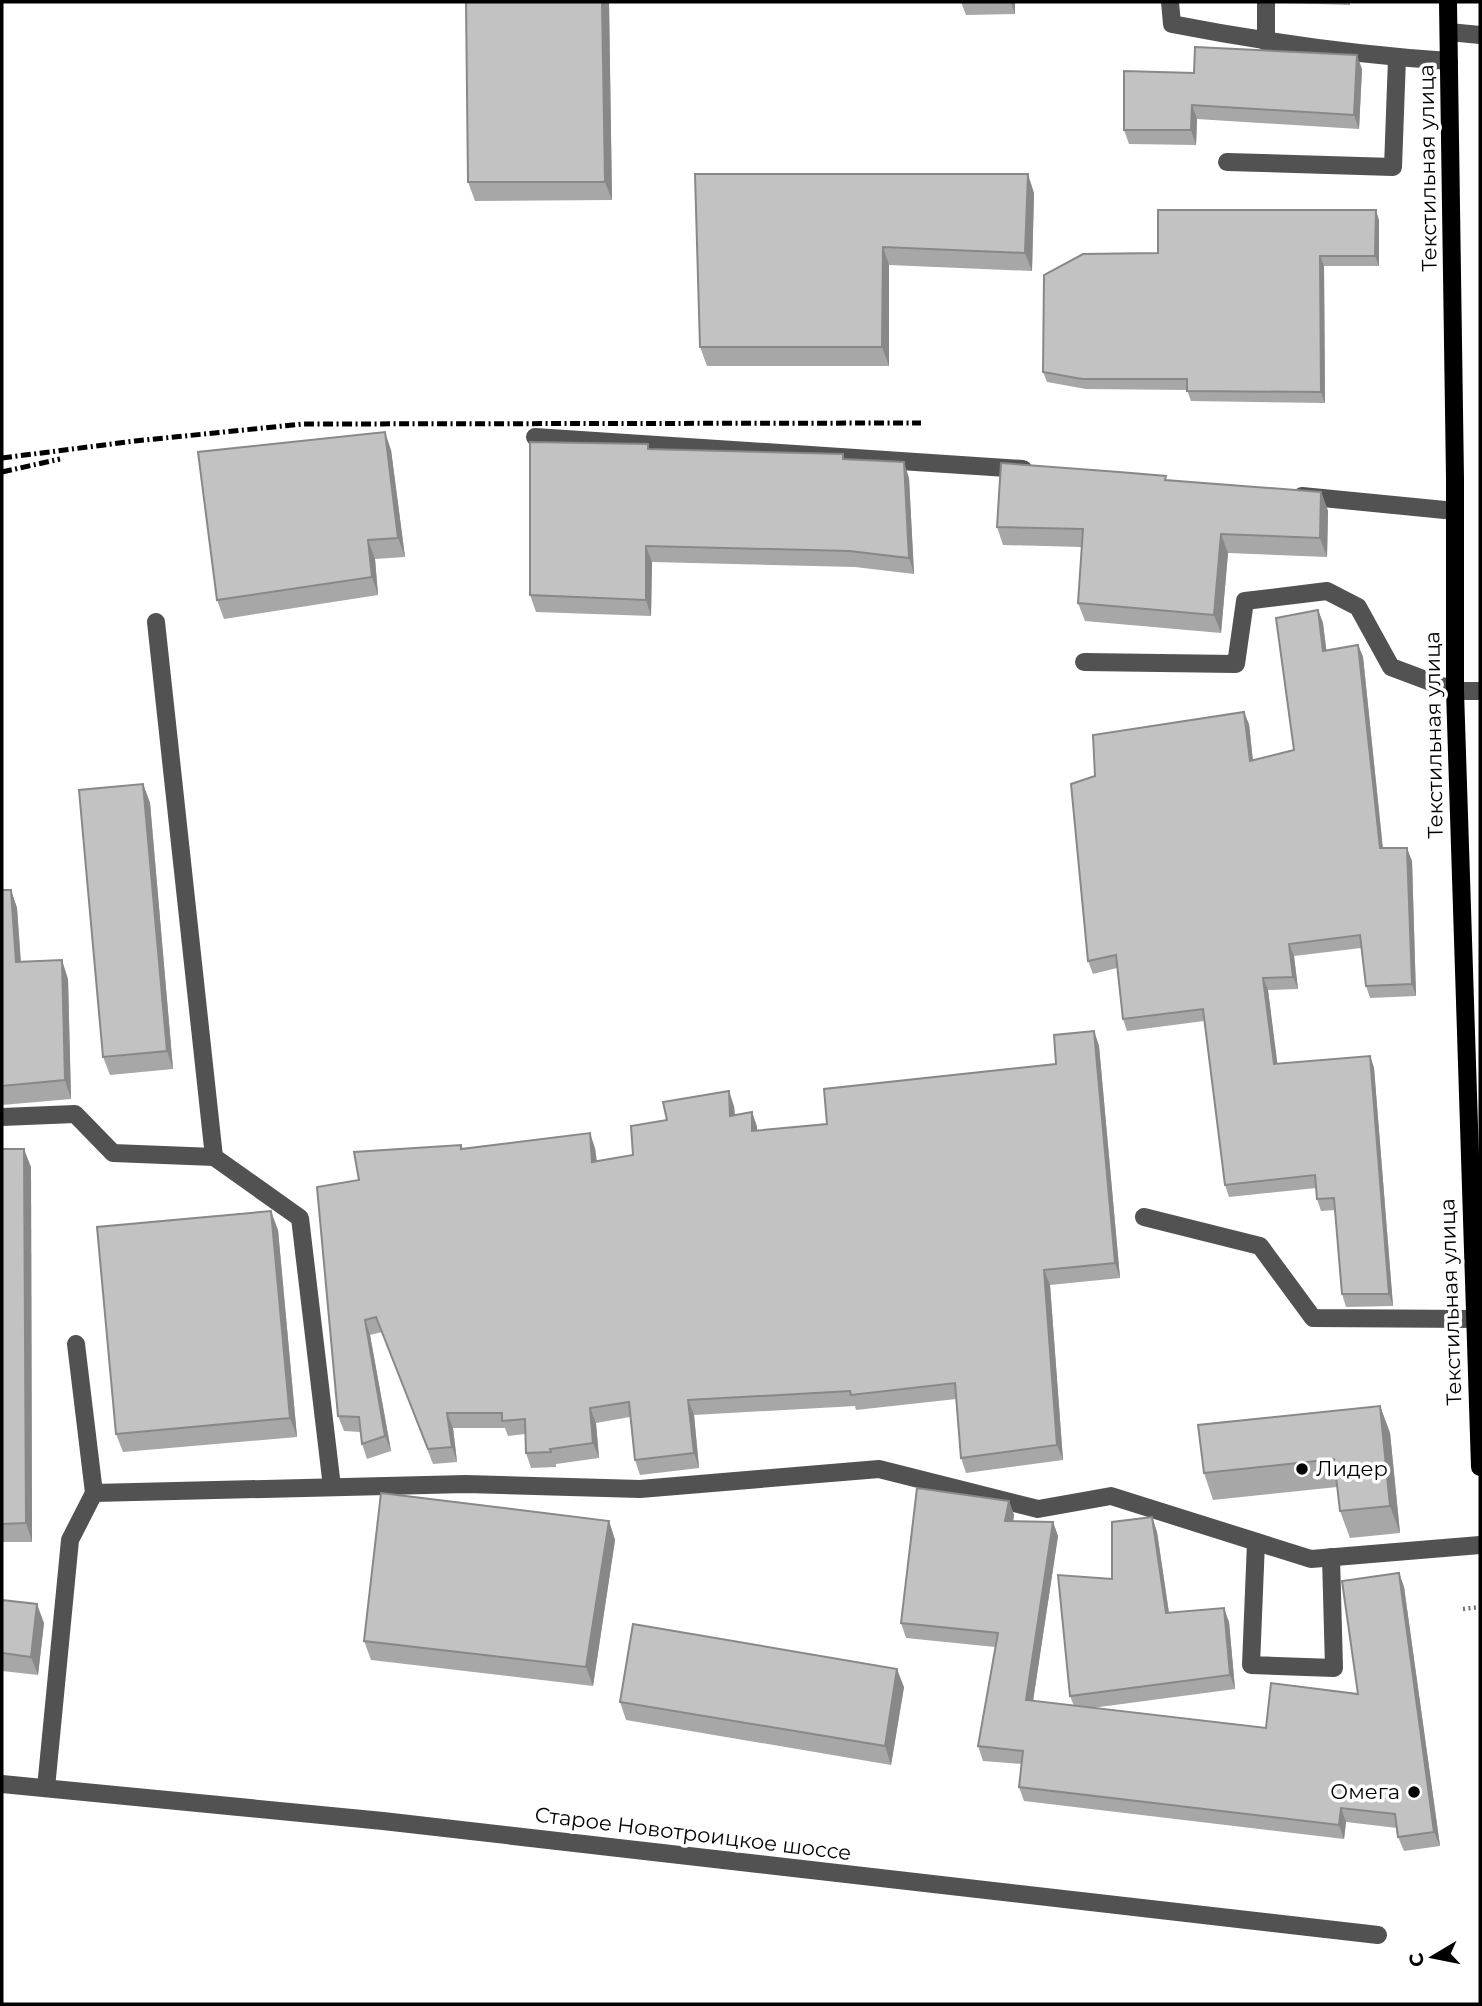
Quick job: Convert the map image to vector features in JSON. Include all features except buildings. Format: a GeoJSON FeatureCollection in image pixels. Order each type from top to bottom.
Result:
{"type":"FeatureCollection","features":[{"type":"Feature","properties":{"kind":"main road","name":"Текстильная улица"},"geometry":{"type":"LineString","coordinates":[[1448,2],[1455,691],[1480,1467]]}},
{"type":"Feature","properties":{"kind":"street"},"geometry":{"type":"LineString","coordinates":[[1170,2],[1172,24],[1266,42],[1397,58],[1449,61]]}},
{"type":"Feature","properties":{"kind":"street"},"geometry":{"type":"LineString","coordinates":[[1266,2],[1266,42]]}},
{"type":"Feature","properties":{"kind":"street"},"geometry":{"type":"LineString","coordinates":[[1449,32],[1480,35]]}},
{"type":"Feature","properties":{"kind":"street"},"geometry":{"type":"LineString","coordinates":[[1227,162],[1393,167],[1397,58]]}},
{"type":"Feature","properties":{"kind":"street"},"geometry":{"type":"LineString","coordinates":[[535,437],[1040,470]]}},
{"type":"Feature","properties":{"kind":"street"},"geometry":{"type":"LineString","coordinates":[[1289,495],[1455,511]]}},
{"type":"Feature","properties":{"kind":"street"},"geometry":{"type":"LineString","coordinates":[[1084,662],[1236,664],[1245,601],[1327,591],[1358,607],[1391,667],[1455,691],[1480,691]]}},
{"type":"Feature","properties":{"kind":"street"},"geometry":{"type":"LineString","coordinates":[[156,622],[214,1157]]}},
{"type":"Feature","properties":{"kind":"street"},"geometry":{"type":"LineString","coordinates":[[2,1117],[75,1114],[113,1153],[214,1157],[300,1218],[332,1487]]}},
{"type":"Feature","properties":{"kind":"street"},"geometry":{"type":"LineString","coordinates":[[1144,1217],[1260,1246],[1312,1318],[1475,1319]]}},
{"type":"Feature","properties":{"kind":"street"},"geometry":{"type":"LineString","coordinates":[[46,1788],[70,1540],[94,1493],[76,1344]]}},
{"type":"Feature","properties":{"kind":"street"},"geometry":{"type":"LineString","coordinates":[[94,1493],[466,1484],[640,1489],[879,1469],[1038,1509],[1111,1496],[1311,1559],[1480,1545]]}},
{"type":"Feature","properties":{"kind":"street"},"geometry":{"type":"LineString","coordinates":[[1256,1542],[1251,1665],[1334,1668],[1331,1557]]}},
{"type":"Feature","properties":{"kind":"street","name":"Старое Новотроицкое шоссе"},"geometry":{"type":"LineString","coordinates":[[2,1784],[383,1821],[1378,1935]]}},
{"type":"Feature","properties":{"kind":"path"},"geometry":{"type":"LineString","coordinates":[[1463,1609],[1480,1607]]}},
{"type":"Feature","properties":{"kind":"railway"},"geometry":{"type":"LineString","coordinates":[[2,458],[303,424],[921,423]]}},
{"type":"Feature","properties":{"kind":"railway"},"geometry":{"type":"LineString","coordinates":[[2,472],[60,459]]}},
{"type":"Feature","properties":{"kind":"place","name":"Лидер"},"geometry":{"type":"Point","coordinates":[1302,1469]}},
{"type":"Feature","properties":{"kind":"place","name":"Омега"},"geometry":{"type":"Point","coordinates":[1414,1792]}}]}
